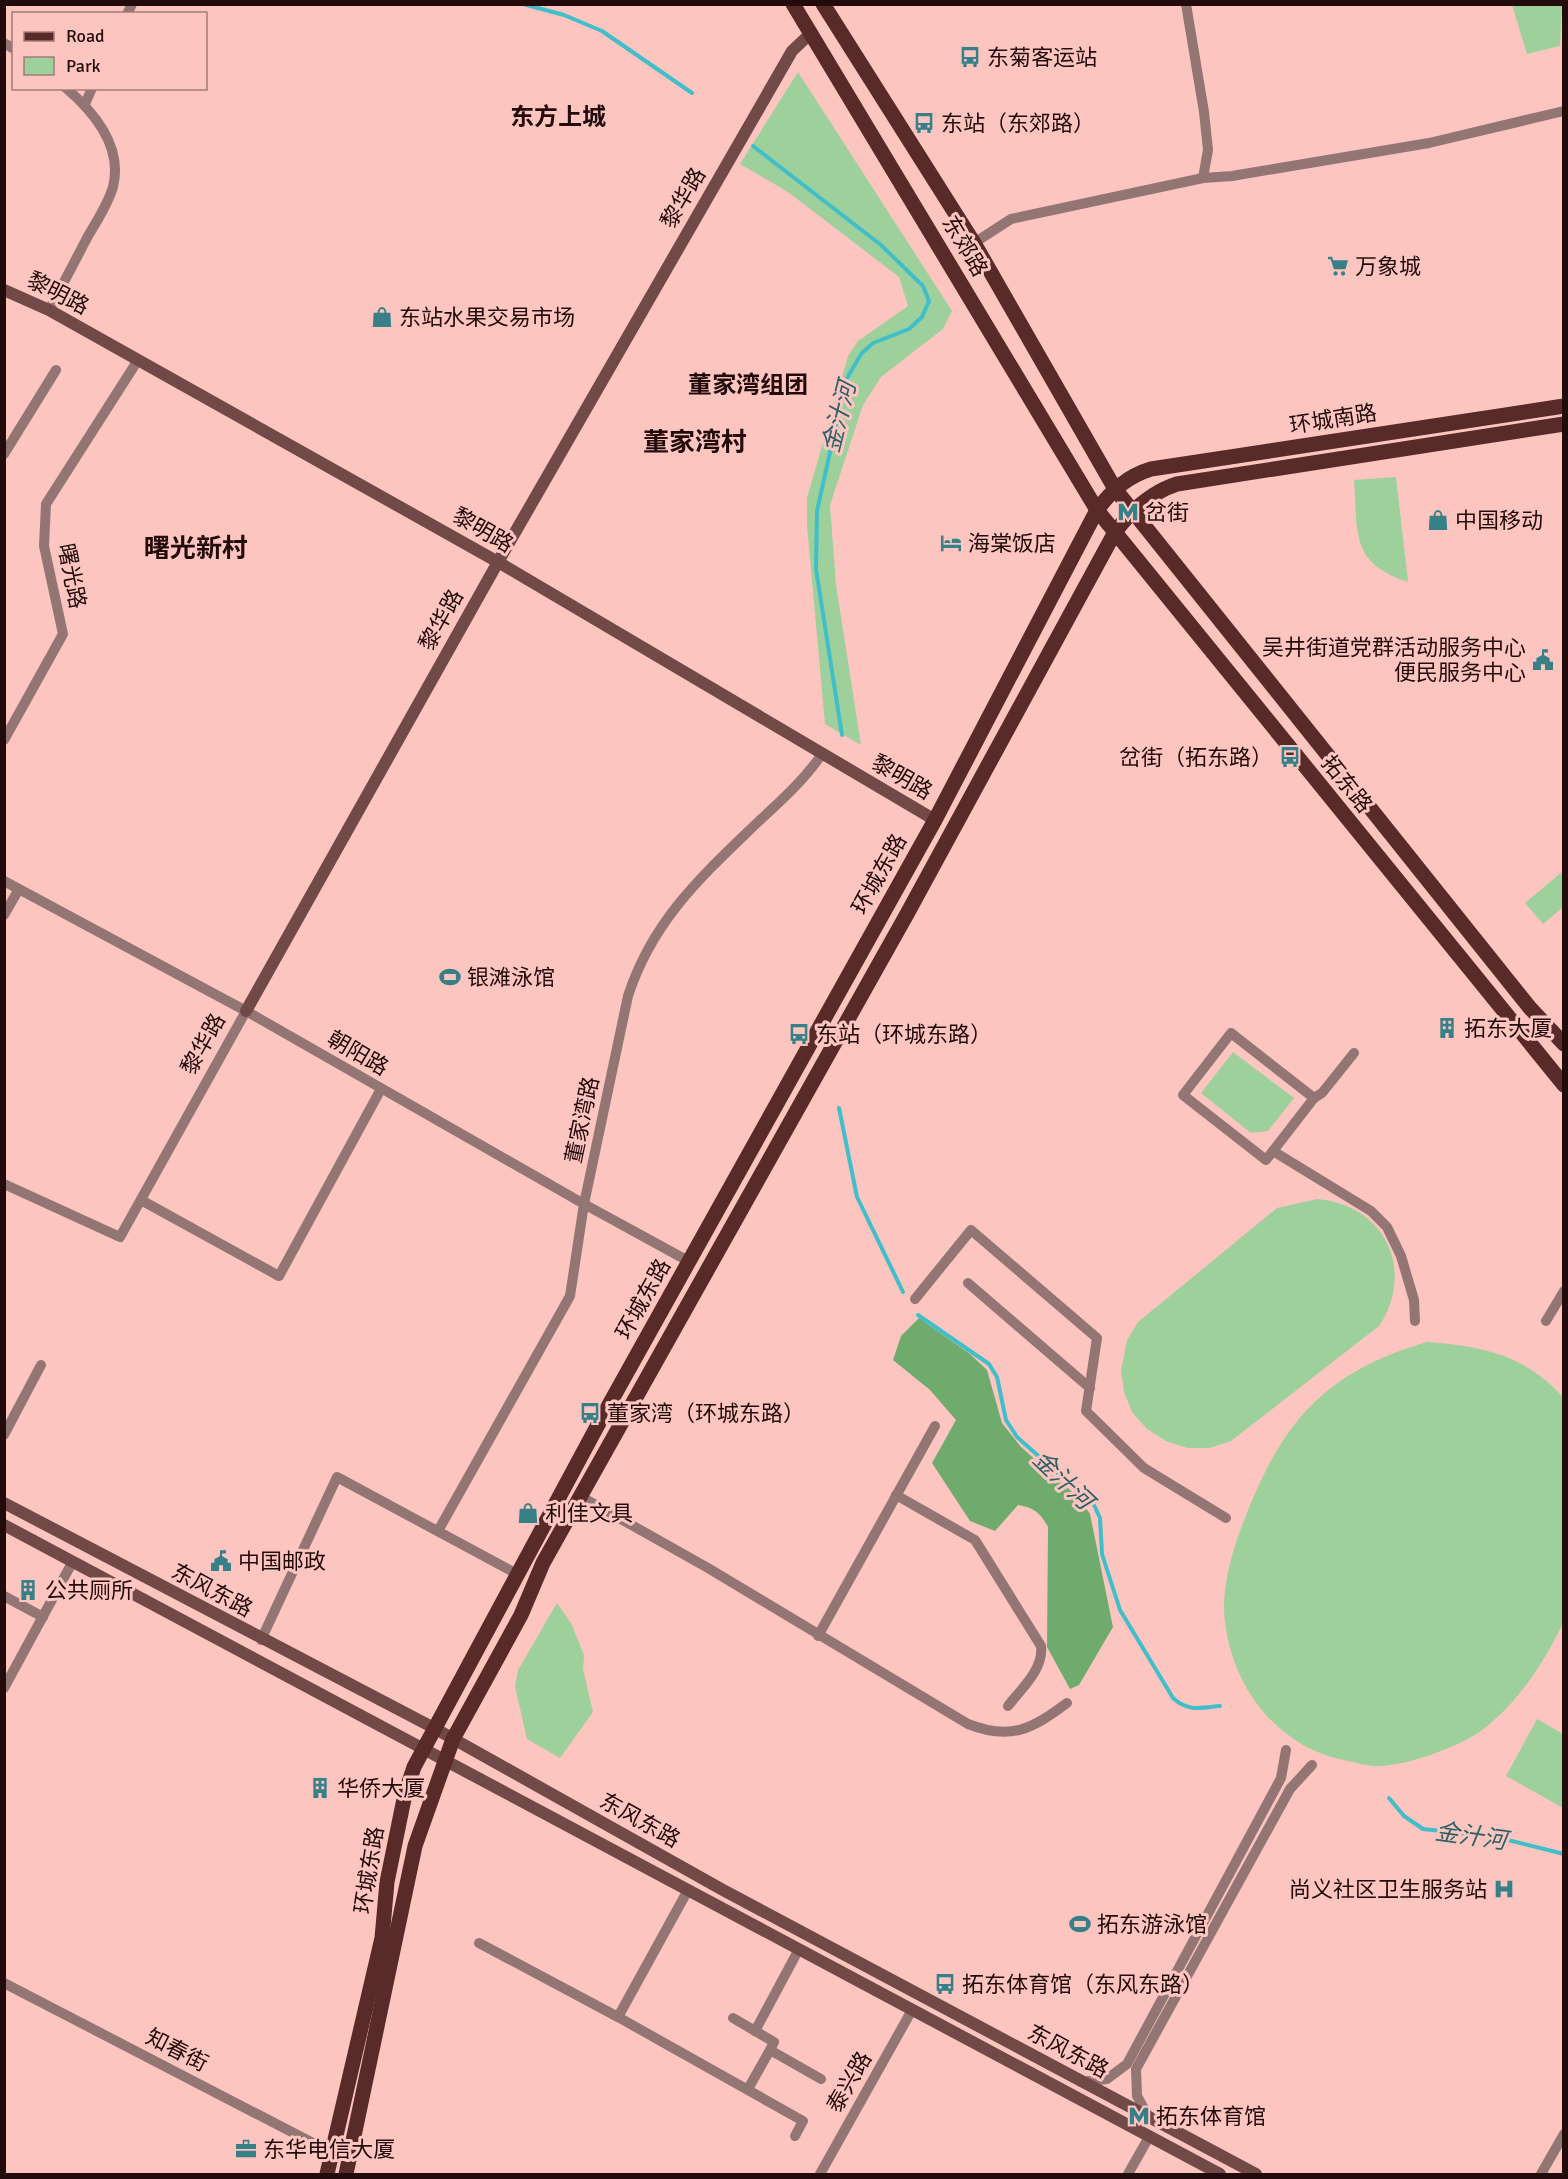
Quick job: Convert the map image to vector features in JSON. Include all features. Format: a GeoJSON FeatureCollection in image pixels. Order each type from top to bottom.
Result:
{"type":"FeatureCollection","features":[{"type":"Feature","properties":{"kind":"main road","name":"东郊路"},"geometry":{"type":"LineString","coordinates":[[793,4],[1097,510]]}},
{"type":"Feature","properties":{"kind":"main road","name":"东郊路"},"geometry":{"type":"LineString","coordinates":[[823,4],[974,243],[1115,489]]}},
{"type":"Feature","properties":{"kind":"main road","name":"黎华路"},"geometry":{"type":"LineString","coordinates":[[246,1011],[498,562],[792,51],[811,33]]}},
{"type":"Feature","properties":{"kind":"main road","name":"黎明路"},"geometry":{"type":"LineString","coordinates":[[4,290],[49,310],[498,562],[935,820]]}},
{"type":"Feature","properties":{"kind":"main road","name":"环城南路"},"geometry":{"type":"LineString","coordinates":[[1115,489],[1135,474],[1151,469],[1563,406]]}},
{"type":"Feature","properties":{"kind":"main road","name":"环城南路"},"geometry":{"type":"LineString","coordinates":[[1132,513],[1161,490],[1177,484],[1563,424]]}},
{"type":"Feature","properties":{"kind":"main road","name":"环城东路"},"geometry":{"type":"LineString","coordinates":[[327,2175],[382,1938],[387,1882],[405,1794],[423,1748],[519,1575],[600,1421],[935,820],[1097,510],[1115,489]]}},
{"type":"Feature","properties":{"kind":"main road","name":"拓东路"},"geometry":{"type":"LineString","coordinates":[[1115,489],[1530,1008],[1563,1044]]}},
{"type":"Feature","properties":{"kind":"main road","name":"拓东路"},"geometry":{"type":"LineString","coordinates":[[1097,510],[1563,1084]]}},
{"type":"Feature","properties":{"kind":"main road","name":"环城东路"},"geometry":{"type":"LineString","coordinates":[[346,2175],[415,1846],[453,1739],[521,1615],[543,1563],[580,1496],[907,914],[1115,532],[1132,513]]}},
{"type":"Feature","properties":{"kind":"main road","name":"东风东路"},"geometry":{"type":"LineString","coordinates":[[4,1503],[261,1640],[434,1728],[723,1890],[1256,2175]]}},
{"type":"Feature","properties":{"kind":"main road","name":"东风东路"},"geometry":{"type":"LineString","coordinates":[[4,1525],[1220,2175]]}},
{"type":"Feature","properties":{"kind":"main road"},"geometry":{"type":"LineString","coordinates":[[1161,2143],[1159,2133],[1163,2129],[1169,2129]]}},
{"type":"Feature","properties":{"kind":"street"},"geometry":{"type":"LineString","coordinates":[[1186,4],[1208,150],[1203,178]]}},
{"type":"Feature","properties":{"kind":"street"},"geometry":{"type":"LineString","coordinates":[[49,310],[113,187],[115,168],[112,149],[105,131],[85,104],[68,90]]}},
{"type":"Feature","properties":{"kind":"street"},"geometry":{"type":"LineString","coordinates":[[85,104],[91,90]]}},
{"type":"Feature","properties":{"kind":"street"},"geometry":{"type":"LineString","coordinates":[[974,243],[1011,219],[1203,178],[1232,176],[1429,143],[1563,111]]}},
{"type":"Feature","properties":{"kind":"street","name":"曙光路"},"geometry":{"type":"LineString","coordinates":[[4,740],[63,634],[44,546],[46,504],[138,360]]}},
{"type":"Feature","properties":{"kind":"street"},"geometry":{"type":"LineString","coordinates":[[4,454],[57,370]]}},
{"type":"Feature","properties":{"kind":"street","name":"董家湾路"},"geometry":{"type":"LineString","coordinates":[[438,1531],[570,1296],[584,1204],[628,996],[654,935],[677,903],[706,872],[806,778],[822,754]]}},
{"type":"Feature","properties":{"kind":"street","name":"朝阳路"},"geometry":{"type":"LineString","coordinates":[[4,881],[246,1011],[690,1262]]}},
{"type":"Feature","properties":{"kind":"street"},"geometry":{"type":"LineString","coordinates":[[4,915],[19,889]]}},
{"type":"Feature","properties":{"kind":"street","name":"黎华路"},"geometry":{"type":"LineString","coordinates":[[4,1184],[120,1237],[246,1011]]}},
{"type":"Feature","properties":{"kind":"street"},"geometry":{"type":"LineString","coordinates":[[1314,1098],[1232,1033],[1183,1095],[1266,1160],[1314,1098],[1322,1093],[1354,1053]]}},
{"type":"Feature","properties":{"kind":"street"},"geometry":{"type":"LineString","coordinates":[[141,1200],[279,1276],[381,1089]]}},
{"type":"Feature","properties":{"kind":"street"},"geometry":{"type":"LineString","coordinates":[[1273,1151],[1371,1211],[1387,1227],[1401,1256],[1414,1300],[1415,1321]]}},
{"type":"Feature","properties":{"kind":"street"},"geometry":{"type":"LineString","coordinates":[[915,1299],[971,1230],[1097,1338],[1086,1411],[1144,1468],[1226,1518]]}},
{"type":"Feature","properties":{"kind":"street"},"geometry":{"type":"LineString","coordinates":[[968,1283],[1090,1388]]}},
{"type":"Feature","properties":{"kind":"street"},"geometry":{"type":"LineString","coordinates":[[1546,1321],[1563,1291]]}},
{"type":"Feature","properties":{"kind":"street"},"geometry":{"type":"LineString","coordinates":[[4,1435],[9,1415],[41,1365]]}},
{"type":"Feature","properties":{"kind":"street"},"geometry":{"type":"LineString","coordinates":[[818,1636],[935,1426]]}},
{"type":"Feature","properties":{"kind":"street"},"geometry":{"type":"LineString","coordinates":[[261,1640],[337,1477],[519,1575]]}},
{"type":"Feature","properties":{"kind":"street"},"geometry":{"type":"LineString","coordinates":[[896,1495],[975,1540],[1041,1646],[1042,1656],[1038,1668],[1008,1706]]}},
{"type":"Feature","properties":{"kind":"street"},"geometry":{"type":"LineString","coordinates":[[580,1496],[708,1568],[968,1724],[987,1732],[1003,1733],[1024,1730],[1038,1724],[1067,1703]]}},
{"type":"Feature","properties":{"kind":"street"},"geometry":{"type":"LineString","coordinates":[[4,1688],[73,1561]]}},
{"type":"Feature","properties":{"kind":"street"},"geometry":{"type":"LineString","coordinates":[[4,1596],[43,1617]]}},
{"type":"Feature","properties":{"kind":"street"},"geometry":{"type":"LineString","coordinates":[[1081,2082],[1107,2079],[1127,2064],[1281,1778],[1286,1750]]}},
{"type":"Feature","properties":{"kind":"street"},"geometry":{"type":"LineString","coordinates":[[1153,2120],[1143,2109],[1137,2096],[1137,2069],[1290,1789],[1312,1765]]}},
{"type":"Feature","properties":{"kind":"street"},"geometry":{"type":"LineString","coordinates":[[618,2017],[688,1890]]}},
{"type":"Feature","properties":{"kind":"street"},"geometry":{"type":"LineString","coordinates":[[479,1943],[618,2017],[803,2121],[795,2136]]}},
{"type":"Feature","properties":{"kind":"street"},"geometry":{"type":"LineString","coordinates":[[755,2031],[799,1949]]}},
{"type":"Feature","properties":{"kind":"street","name":"知春街"},"geometry":{"type":"LineString","coordinates":[[4,1983],[310,2142],[332,2149]]}},
{"type":"Feature","properties":{"kind":"street","name":"泰兴路"},"geometry":{"type":"LineString","coordinates":[[820,2175],[912,2010]]}},
{"type":"Feature","properties":{"kind":"street"},"geometry":{"type":"LineString","coordinates":[[733,2018],[774,2042],[748,2089]]}},
{"type":"Feature","properties":{"kind":"street"},"geometry":{"type":"LineString","coordinates":[[770,2050],[821,2079]]}},
{"type":"Feature","properties":{"kind":"street"},"geometry":{"type":"LineString","coordinates":[[1541,2175],[1563,2134]]}},
{"type":"Feature","properties":{"kind":"street"},"geometry":{"type":"LineString","coordinates":[[1128,2175],[1149,2137]]}},
{"type":"Feature","properties":{"kind":"green space"},"geometry":{"type":"Polygon","coordinates":[[[1512,5],[1562,5],[1560,46],[1527,54],[1512,5]]]}},
{"type":"Feature","properties":{"kind":"green space"},"geometry":{"type":"Polygon","coordinates":[[[798,72],[952,311],[943,329],[881,377],[863,405],[830,505],[836,585],[861,745],[825,724],[807,525],[807,498],[848,356],[858,341],[908,306],[899,277],[788,192],[740,164],[798,72]]]}},
{"type":"Feature","properties":{"kind":"green space"},"geometry":{"type":"Polygon","coordinates":[[[1396,477],[1408,582],[1375,565],[1366,555],[1357,530],[1354,480],[1396,477]]]}},
{"type":"Feature","properties":{"kind":"green space"},"geometry":{"type":"Polygon","coordinates":[[[1563,871],[1563,907],[1543,924],[1525,903],[1563,871]]]}},
{"type":"Feature","properties":{"kind":"green space"},"geometry":{"type":"Polygon","coordinates":[[[1233,1052],[1294,1098],[1268,1131],[1251,1133],[1201,1093],[1233,1052]]]}},
{"type":"Feature","properties":{"kind":"green space"},"geometry":{"type":"Polygon","coordinates":[[[1317,1199],[1341,1204],[1361,1214],[1376,1227],[1387,1244],[1394,1263],[1394,1283],[1390,1305],[1379,1326],[1231,1441],[1209,1448],[1187,1448],[1166,1441],[1147,1429],[1132,1412],[1124,1392],[1121,1371],[1127,1340],[1138,1322],[1277,1208],[1317,1199]]]}},
{"type":"Feature","properties":{"kind":"green space"},"geometry":{"type":"Polygon","coordinates":[[[919,1318],[970,1354],[987,1370],[1002,1423],[1021,1447],[1079,1498],[1090,1514],[1113,1627],[1079,1685],[1070,1689],[1047,1647],[1048,1527],[1045,1522],[1036,1512],[1018,1505],[995,1531],[970,1521],[932,1463],[956,1420],[930,1390],[893,1360],[901,1336],[919,1318]]]}},
{"type":"Feature","properties":{"kind":"green space"},"geometry":{"type":"Polygon","coordinates":[[[1427,1342],[1466,1346],[1501,1355],[1533,1371],[1563,1397],[1563,1623],[1530,1680],[1509,1706],[1485,1728],[1460,1743],[1427,1756],[1393,1765],[1368,1765],[1324,1754],[1301,1744],[1281,1730],[1264,1712],[1238,1671],[1230,1647],[1225,1622],[1225,1589],[1233,1553],[1258,1487],[1272,1458],[1305,1412],[1324,1393],[1370,1363],[1427,1342]]]}},
{"type":"Feature","properties":{"kind":"green space"},"geometry":{"type":"Polygon","coordinates":[[[557,1603],[571,1623],[584,1655],[583,1669],[593,1712],[560,1758],[527,1739],[515,1687],[518,1670],[557,1603]]]}},
{"type":"Feature","properties":{"kind":"green space"},"geometry":{"type":"Polygon","coordinates":[[[1537,1719],[1563,1734],[1563,1808],[1506,1776],[1537,1719]]]}},
{"type":"Feature","properties":{"kind":"waterway","name":"金汁河"},"geometry":{"type":"LineString","coordinates":[[523,4],[564,15],[602,31],[692,93]]}},
{"type":"Feature","properties":{"kind":"waterway","name":"金汁河"},"geometry":{"type":"LineString","coordinates":[[753,146],[881,245],[923,286],[929,301],[922,317],[909,329],[873,343],[861,354],[846,380],[817,511],[816,569],[842,735]]}},
{"type":"Feature","properties":{"kind":"waterway","name":"金汁河"},"geometry":{"type":"LineString","coordinates":[[839,1108],[857,1197],[903,1292]]}},
{"type":"Feature","properties":{"kind":"waterway","name":"金汁河"},"geometry":{"type":"LineString","coordinates":[[918,1315],[989,1364],[997,1377],[1006,1420],[1017,1437],[1094,1505],[1100,1518],[1102,1554],[1120,1610],[1173,1698],[1189,1707],[1220,1706]]}},
{"type":"Feature","properties":{"kind":"waterway","name":"金汁河"},"geometry":{"type":"LineString","coordinates":[[1389,1798],[1404,1816],[1423,1829],[1496,1837],[1564,1854]]}},
{"type":"Feature","properties":{"kind":"place","name":"东菊客运站"},"geometry":{"type":"Point","coordinates":[970,57]}},
{"type":"Feature","properties":{"kind":"place","name":"东站（东郊路）"},"geometry":{"type":"Point","coordinates":[924,123]}},
{"type":"Feature","properties":{"kind":"place","name":"万象城"},"geometry":{"type":"Point","coordinates":[1338,266]}},
{"type":"Feature","properties":{"kind":"place","name":"东站水果交易市场"},"geometry":{"type":"Point","coordinates":[382,317]}},
{"type":"Feature","properties":{"kind":"place","name":"岔街"},"geometry":{"type":"Point","coordinates":[1128,512]}},
{"type":"Feature","properties":{"kind":"place","name":"中国移动"},"geometry":{"type":"Point","coordinates":[1438,520]}},
{"type":"Feature","properties":{"kind":"place","name":"海棠饭店"},"geometry":{"type":"Point","coordinates":[951,543]}},
{"type":"Feature","properties":{"kind":"place","name":"吴井街道党群活动服务中心 便民服务中心"},"geometry":{"type":"Point","coordinates":[1543,660]}},
{"type":"Feature","properties":{"kind":"place","name":"岔街（拓东路）"},"geometry":{"type":"Point","coordinates":[1290,757]}},
{"type":"Feature","properties":{"kind":"place","name":"银滩泳馆"},"geometry":{"type":"Point","coordinates":[450,977]}},
{"type":"Feature","properties":{"kind":"place","name":"拓东大厦"},"geometry":{"type":"Point","coordinates":[1447,1028]}},
{"type":"Feature","properties":{"kind":"place","name":"东站（环城东路）"},"geometry":{"type":"Point","coordinates":[799,1034]}},
{"type":"Feature","properties":{"kind":"place","name":"董家湾（环城东路）"},"geometry":{"type":"Point","coordinates":[590,1413]}},
{"type":"Feature","properties":{"kind":"place","name":"利佳文具"},"geometry":{"type":"Point","coordinates":[528,1513]}},
{"type":"Feature","properties":{"kind":"place","name":"中国邮政"},"geometry":{"type":"Point","coordinates":[221,1561]}},
{"type":"Feature","properties":{"kind":"place","name":"公共厕所"},"geometry":{"type":"Point","coordinates":[28,1590]}},
{"type":"Feature","properties":{"kind":"place","name":"华侨大厦"},"geometry":{"type":"Point","coordinates":[320,1788]}},
{"type":"Feature","properties":{"kind":"place","name":"尚义社区卫生服务站"},"geometry":{"type":"Point","coordinates":[1504,1889]}},
{"type":"Feature","properties":{"kind":"place","name":"拓东游泳馆"},"geometry":{"type":"Point","coordinates":[1080,1924]}},
{"type":"Feature","properties":{"kind":"place","name":"拓东体育馆（东风东路）"},"geometry":{"type":"Point","coordinates":[945,1984]}},
{"type":"Feature","properties":{"kind":"place","name":"拓东体育馆"},"geometry":{"type":"Point","coordinates":[1139,2116]}},
{"type":"Feature","properties":{"kind":"place","name":"东华电信大厦"},"geometry":{"type":"Point","coordinates":[246,2149]}},
{"type":"Feature","properties":{"kind":"district","name":"东方上城"},"geometry":{"type":"Point","coordinates":[558,117]}},
{"type":"Feature","properties":{"kind":"district","name":"董家湾组团"},"geometry":{"type":"Point","coordinates":[748,385]}},
{"type":"Feature","properties":{"kind":"district","name":"董家湾村"},"geometry":{"type":"Point","coordinates":[695,443]}},
{"type":"Feature","properties":{"kind":"district","name":"曙光新村"},"geometry":{"type":"Point","coordinates":[196,549]}}]}
